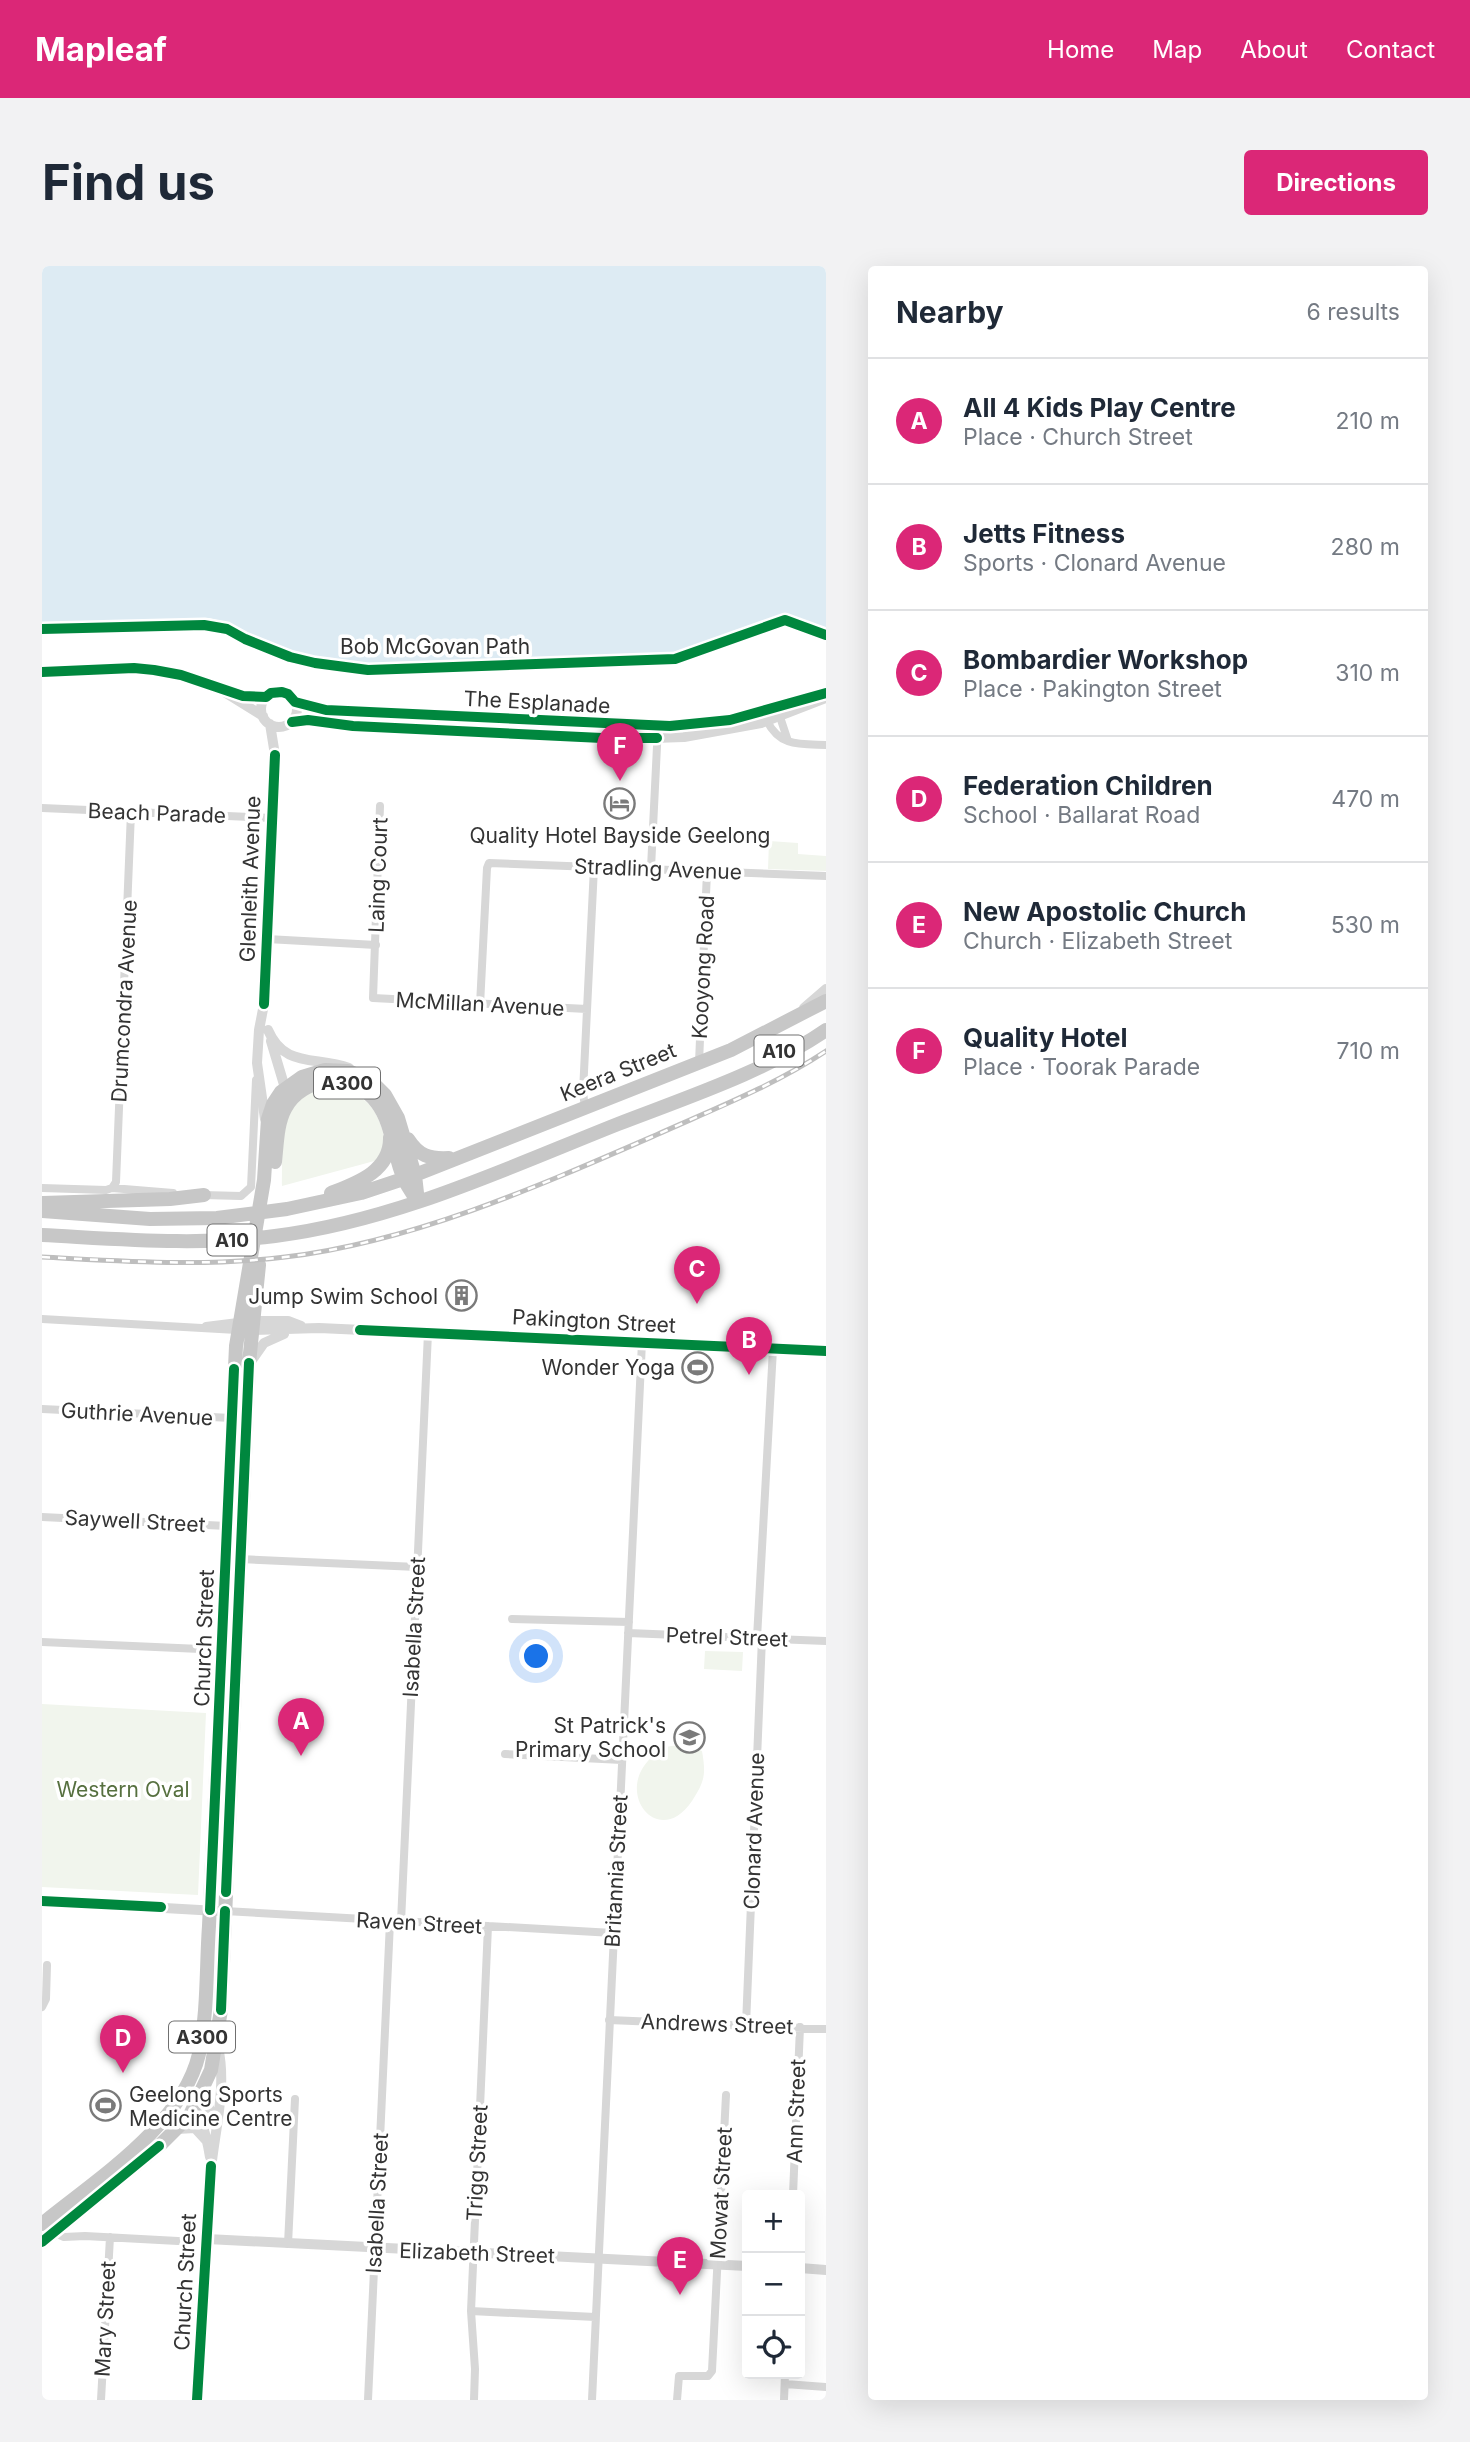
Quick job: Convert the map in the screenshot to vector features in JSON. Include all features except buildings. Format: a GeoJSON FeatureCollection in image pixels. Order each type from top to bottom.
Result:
{"type":"FeatureCollection","features":[{"type":"Feature","properties":{"kind":"highway","name":"A10"},"geometry":{"type":"LineString","coordinates":[[793,1018],[826,1001]]}},
{"type":"Feature","properties":{"kind":"highway","name":"Keera Street"},"geometry":{"type":"LineString","coordinates":[[410,1177],[699,1063],[759,1037],[793,1018]]}},
{"type":"Feature","properties":{"kind":"highway","name":"A10"},"geometry":{"type":"LineString","coordinates":[[42,1235],[178,1242],[259,1238],[342,1224],[418,1202],[730,1079],[826,1020]]}},
{"type":"Feature","properties":{"kind":"highway"},"geometry":{"type":"LineString","coordinates":[[730,1079],[780,1057],[826,1030]]}},
{"type":"Feature","properties":{"kind":"highway","name":"A300"},"geometry":{"type":"LineString","coordinates":[[285,1088],[302,1077],[325,1070],[348,1071],[371,1081],[385,1095],[398,1118],[418,1202]]}},
{"type":"Feature","properties":{"kind":"highway","name":"A300"},"geometry":{"type":"LineString","coordinates":[[285,1108],[295,1095],[314,1084],[332,1081],[350,1084],[365,1091],[377,1103],[410,1177]]}},
{"type":"Feature","properties":{"kind":"highway","name":"Glenleith Avenue"},"geometry":{"type":"LineString","coordinates":[[285,1088],[285,1108]]}},
{"type":"Feature","properties":{"kind":"highway","name":"Church Street"},"geometry":{"type":"LineString","coordinates":[[268,1179],[270,1112],[285,1088]]}},
{"type":"Feature","properties":{"kind":"highway","name":"Church Street"},"geometry":{"type":"LineString","coordinates":[[185,2090],[201,2040],[223,1650],[232,1418],[268,1179],[285,1108]]}},
{"type":"Feature","properties":{"kind":"highway"},"geometry":{"type":"LineString","coordinates":[[398,1118],[414,1148],[423,1156],[438,1159],[464,1156]]}},
{"type":"Feature","properties":{"kind":"highway"},"geometry":{"type":"LineString","coordinates":[[287,1209],[368,1177],[388,1152],[390,1135]]}},
{"type":"Feature","properties":{"kind":"highway","name":"A10"},"geometry":{"type":"LineString","coordinates":[[42,1211],[183,1219],[245,1215],[361,1193],[410,1177]]}},
{"type":"Feature","properties":{"kind":"highway"},"geometry":{"type":"LineString","coordinates":[[42,1203],[170,1199],[204,1195]]}},
{"type":"Feature","properties":{"kind":"highway","name":"Church Street"},"geometry":{"type":"LineString","coordinates":[[198,2102],[211,2070],[217,2044],[225,1912],[249,1363],[245,1326]]}},
{"type":"Feature","properties":{"kind":"highway","name":"A300"},"geometry":{"type":"LineString","coordinates":[[50,2231],[141,2144],[185,2090]]}},
{"type":"Feature","properties":{"kind":"highway","name":"A300"},"geometry":{"type":"LineString","coordinates":[[50,2231],[159,2147],[198,2102]]}},
{"type":"Feature","properties":{"kind":"street"},"geometry":{"type":"LineString","coordinates":[[42,672],[134,668],[153,670],[181,675],[243,696],[266,697]]}},
{"type":"Feature","properties":{"kind":"street"},"geometry":{"type":"LineString","coordinates":[[221,689],[234,700],[266,720],[279,727],[290,723],[296,712],[295,702],[288,694],[271,693],[261,706],[266,720]]}},
{"type":"Feature","properties":{"kind":"street"},"geometry":{"type":"LineString","coordinates":[[772,714],[826,693]]}},
{"type":"Feature","properties":{"kind":"street"},"geometry":{"type":"LineString","coordinates":[[772,714],[826,698]]}},
{"type":"Feature","properties":{"kind":"street","name":"The Esplanade"},"geometry":{"type":"LineString","coordinates":[[295,702],[326,710],[706,734],[772,714]]}},
{"type":"Feature","properties":{"kind":"street"},"geometry":{"type":"LineString","coordinates":[[772,714],[788,741]]}},
{"type":"Feature","properties":{"kind":"street"},"geometry":{"type":"LineString","coordinates":[[772,714],[776,736],[798,744],[826,745]]}},
{"type":"Feature","properties":{"kind":"street","name":"Glenleith Avenue"},"geometry":{"type":"LineString","coordinates":[[204,1195],[239,1196],[250,1189],[258,1035],[264,1004],[275,755],[266,720]]}},
{"type":"Feature","properties":{"kind":"street","name":"The Esplanade"},"geometry":{"type":"LineString","coordinates":[[290,723],[308,720],[353,726],[612,738],[657,732]]}},
{"type":"Feature","properties":{"kind":"street","name":"Glenleith Avenue"},"geometry":{"type":"LineString","coordinates":[[275,755],[290,723]]}},
{"type":"Feature","properties":{"kind":"street"},"geometry":{"type":"LineString","coordinates":[[651,868],[657,732]]}},
{"type":"Feature","properties":{"kind":"street","name":"Laing Court"},"geometry":{"type":"LineString","coordinates":[[373,998],[380,806]]}},
{"type":"Feature","properties":{"kind":"street","name":"Beach Parade"},"geometry":{"type":"LineString","coordinates":[[42,808],[272,818]]}},
{"type":"Feature","properties":{"kind":"street","name":"Drumcondra Avenue"},"geometry":{"type":"LineString","coordinates":[[112,1188],[116,1182],[131,812]]}},
{"type":"Feature","properties":{"kind":"street","name":"Stradling Avenue"},"geometry":{"type":"LineString","coordinates":[[480,1005],[489,863],[826,876]]}},
{"type":"Feature","properties":{"kind":"street"},"geometry":{"type":"LineString","coordinates":[[585,1108],[583,1092],[594,867]]}},
{"type":"Feature","properties":{"kind":"street","name":"Kooyong Road"},"geometry":{"type":"LineString","coordinates":[[699,1063],[707,871]]}},
{"type":"Feature","properties":{"kind":"street"},"geometry":{"type":"LineString","coordinates":[[267,939],[376,945]]}},
{"type":"Feature","properties":{"kind":"street","name":"Keera Street"},"geometry":{"type":"LineString","coordinates":[[793,1018],[826,989]]}},
{"type":"Feature","properties":{"kind":"street","name":"McMillan Avenue"},"geometry":{"type":"LineString","coordinates":[[373,998],[587,1009]]}},
{"type":"Feature","properties":{"kind":"street","name":"Glenleith Avenue"},"geometry":{"type":"LineString","coordinates":[[264,1004],[268,1030],[285,1088]]}},
{"type":"Feature","properties":{"kind":"street"},"geometry":{"type":"LineString","coordinates":[[268,1030],[280,1050],[292,1057]]}},
{"type":"Feature","properties":{"kind":"street"},"geometry":{"type":"LineString","coordinates":[[257,1063],[275,1056],[292,1057],[347,1067],[371,1081]]}},
{"type":"Feature","properties":{"kind":"street","name":"Glenleith Avenue"},"geometry":{"type":"LineString","coordinates":[[257,1063],[263,1095],[267,1150]]}},
{"type":"Feature","properties":{"kind":"street"},"geometry":{"type":"LineString","coordinates":[[42,1188],[112,1188],[204,1195]]}},
{"type":"Feature","properties":{"kind":"street"},"geometry":{"type":"LineString","coordinates":[[42,1319],[200,1327],[245,1326]]}},
{"type":"Feature","properties":{"kind":"street","name":"Pakington Street"},"geometry":{"type":"LineString","coordinates":[[245,1326],[288,1321],[303,1328],[826,1351]]}},
{"type":"Feature","properties":{"kind":"street"},"geometry":{"type":"LineString","coordinates":[[249,1363],[266,1341],[303,1328]]}},
{"type":"Feature","properties":{"kind":"street","name":"Isabella Street"},"geometry":{"type":"LineString","coordinates":[[401,1922],[428,1333]]}},
{"type":"Feature","properties":{"kind":"street","name":"Britannia Street"},"geometry":{"type":"LineString","coordinates":[[592,2400],[642,1342]]}},
{"type":"Feature","properties":{"kind":"street","name":"Clonard Avenue"},"geometry":{"type":"LineString","coordinates":[[746,2025],[773,1349]]}},
{"type":"Feature","properties":{"kind":"street","name":"Guthrie Avenue"},"geometry":{"type":"LineString","coordinates":[[42,1409],[232,1418]]}},
{"type":"Feature","properties":{"kind":"street","name":"Saywell Street"},"geometry":{"type":"LineString","coordinates":[[42,1517],[227,1525]]}},
{"type":"Feature","properties":{"kind":"street"},"geometry":{"type":"LineString","coordinates":[[240,1559],[417,1567]]}},
{"type":"Feature","properties":{"kind":"street"},"geometry":{"type":"LineString","coordinates":[[512,1619],[629,1622]]}},
{"type":"Feature","properties":{"kind":"street","name":"Petrel Street"},"geometry":{"type":"LineString","coordinates":[[628,1633],[826,1641]]}},
{"type":"Feature","properties":{"kind":"street"},"geometry":{"type":"LineString","coordinates":[[42,1642],[223,1650]]}},
{"type":"Feature","properties":{"kind":"street"},"geometry":{"type":"LineString","coordinates":[[505,1754],[622,1760]]}},
{"type":"Feature","properties":{"kind":"street"},"geometry":{"type":"LineString","coordinates":[[42,1901],[225,1912]]}},
{"type":"Feature","properties":{"kind":"street","name":"Raven Street"},"geometry":{"type":"LineString","coordinates":[[225,1912],[613,1933]]}},
{"type":"Feature","properties":{"kind":"street","name":"Isabella Street"},"geometry":{"type":"LineString","coordinates":[[368,2400],[390,1922]]}},
{"type":"Feature","properties":{"kind":"street","name":"Trigg Street"},"geometry":{"type":"LineString","coordinates":[[474,2400],[471,2311],[488,1926]]}},
{"type":"Feature","properties":{"kind":"street"},"geometry":{"type":"LineString","coordinates":[[42,2007],[46,1999],[47,1965]]}},
{"type":"Feature","properties":{"kind":"street","name":"Andrews Street"},"geometry":{"type":"LineString","coordinates":[[609,2020],[826,2028]]}},
{"type":"Feature","properties":{"kind":"street","name":"Ann Street"},"geometry":{"type":"LineString","coordinates":[[793,2190],[800,2028]]}},
{"type":"Feature","properties":{"kind":"street"},"geometry":{"type":"LineString","coordinates":[[217,2044],[221,2067],[217,2127]]}},
{"type":"Feature","properties":{"kind":"street","name":"Church Street"},"geometry":{"type":"LineString","coordinates":[[185,2090],[198,2102],[208,2105],[217,2127],[211,2166],[197,2400]]}},
{"type":"Feature","properties":{"kind":"street","name":"Mowat Street"},"geometry":{"type":"LineString","coordinates":[[677,2400],[679,2376],[711,2375],[726,2095]]}},
{"type":"Feature","properties":{"kind":"street"},"geometry":{"type":"LineString","coordinates":[[288,2244],[295,2099]]}},
{"type":"Feature","properties":{"kind":"street","name":"Church Street"},"geometry":{"type":"LineString","coordinates":[[198,2102],[211,2166]]}},
{"type":"Feature","properties":{"kind":"street"},"geometry":{"type":"LineString","coordinates":[[177,2129],[195,2128],[208,2143]]}},
{"type":"Feature","properties":{"kind":"street"},"geometry":{"type":"LineString","coordinates":[[50,2231],[178,2241]]}},
{"type":"Feature","properties":{"kind":"street","name":"Mary Street"},"geometry":{"type":"LineString","coordinates":[[101,2400],[110,2237]]}},
{"type":"Feature","properties":{"kind":"street","name":"Elizabeth Street"},"geometry":{"type":"LineString","coordinates":[[207,2239],[742,2266]]}},
{"type":"Feature","properties":{"kind":"street"},"geometry":{"type":"LineString","coordinates":[[805,2268],[826,2270]]}},
{"type":"Feature","properties":{"kind":"street"},"geometry":{"type":"LineString","coordinates":[[471,2311],[595,2317]]}},
{"type":"Feature","properties":{"kind":"street"},"geometry":{"type":"LineString","coordinates":[[784,2400],[785,2379]]}},
{"type":"Feature","properties":{"kind":"street"},"geometry":{"type":"LineString","coordinates":[[785,2384],[826,2387]]}},
{"type":"Feature","properties":{"kind":"green space"},"geometry":{"type":"Polygon","coordinates":[[[769,841],[798,843],[798,854],[826,856],[826,871],[768,869],[769,841]]]}},
{"type":"Feature","properties":{"kind":"green space"},"geometry":{"type":"Polygon","coordinates":[[[338,1087],[358,1095],[376,1114],[386,1143],[378,1160],[282,1186],[285,1131],[294,1106],[303,1096],[316,1090],[338,1087]]]}},
{"type":"Feature","properties":{"kind":"green space"},"geometry":{"type":"Polygon","coordinates":[[[705,1651],[743,1652],[742,1671],[704,1669],[705,1651]]]}},
{"type":"Feature","properties":{"kind":"green space","name":"Western Oval"},"geometry":{"type":"Polygon","coordinates":[[[42,1704],[206,1713],[198,1895],[42,1887],[42,1704]]]}},
{"type":"Feature","properties":{"kind":"green space"},"geometry":{"type":"Polygon","coordinates":[[[688,1746],[702,1751],[704,1772],[700,1788],[679,1815],[666,1820],[654,1818],[644,1810],[638,1799],[637,1785],[642,1770],[662,1748],[688,1746]]]}},
{"type":"Feature","properties":{"kind":"shaded area"},"geometry":{"type":"Polygon","coordinates":[[[42,266],[826,266],[826,632],[786,615],[692,652],[653,660],[405,665],[351,664],[312,658],[262,642],[225,622],[209,618],[42,624],[42,266]]]}},
{"type":"Feature","properties":{"kind":"railway"},"geometry":{"type":"LineString","coordinates":[[42,1257],[224,1262],[333,1250],[380,1239],[474,1210],[567,1173],[743,1096],[826,1051]]}},
{"type":"Feature","properties":{"kind":"cycle path","name":"Bob McGovan Path"},"geometry":{"type":"LineString","coordinates":[[42,629],[204,625],[227,629],[290,657],[368,670],[675,659],[785,620],[826,635]]}},
{"type":"Feature","properties":{"kind":"cycle path"},"geometry":{"type":"LineString","coordinates":[[42,672],[134,668],[154,670],[181,675],[243,696],[266,697],[271,693],[282,692],[295,702],[326,710],[670,726],[730,720],[826,693]]}},
{"type":"Feature","properties":{"kind":"cycle path"},"geometry":{"type":"LineString","coordinates":[[292,722],[308,720],[353,726],[602,738],[657,738]]}},
{"type":"Feature","properties":{"kind":"cycle path"},"geometry":{"type":"LineString","coordinates":[[264,1004],[275,755]]}},
{"type":"Feature","properties":{"kind":"cycle path"},"geometry":{"type":"LineString","coordinates":[[360,1330],[826,1351]]}},
{"type":"Feature","properties":{"kind":"cycle path"},"geometry":{"type":"LineString","coordinates":[[226,1892],[249,1363]]}},
{"type":"Feature","properties":{"kind":"cycle path"},"geometry":{"type":"LineString","coordinates":[[210,1910],[234,1369]]}},
{"type":"Feature","properties":{"kind":"cycle path"},"geometry":{"type":"LineString","coordinates":[[42,1901],[161,1907]]}},
{"type":"Feature","properties":{"kind":"cycle path"},"geometry":{"type":"LineString","coordinates":[[221,2010],[225,1911]]}},
{"type":"Feature","properties":{"kind":"cycle path"},"geometry":{"type":"LineString","coordinates":[[42,2242],[159,2146]]}},
{"type":"Feature","properties":{"kind":"cycle path"},"geometry":{"type":"LineString","coordinates":[[197,2400],[211,2166]]}},
{"type":"Feature","properties":{"kind":"place","name":"Quality Hotel"},"geometry":{"type":"Point","coordinates":[620,781]}},
{"type":"Feature","properties":{"kind":"place","name":"Quality Hotel Bayside Geelong"},"geometry":{"type":"Point","coordinates":[620,803]}},
{"type":"Feature","properties":{"kind":"place","name":"Jump Swim School"},"geometry":{"type":"Point","coordinates":[461,1296]}},
{"type":"Feature","properties":{"kind":"place","name":"Bombardier Workshop"},"geometry":{"type":"Point","coordinates":[697,1304]}},
{"type":"Feature","properties":{"kind":"place","name":"Wonder Yoga"},"geometry":{"type":"Point","coordinates":[698,1367]}},
{"type":"Feature","properties":{"kind":"place","name":"Jetts Fitness"},"geometry":{"type":"Point","coordinates":[749,1375]}},
{"type":"Feature","properties":{"kind":"place","name":"St Patrick's Primary School"},"geometry":{"type":"Point","coordinates":[689,1737]}},
{"type":"Feature","properties":{"kind":"place","name":"All 4 Kids Play Centre"},"geometry":{"type":"Point","coordinates":[301,1756]}},
{"type":"Feature","properties":{"kind":"place","name":"Federation Children"},"geometry":{"type":"Point","coordinates":[123,2073]}},
{"type":"Feature","properties":{"kind":"place","name":"Geelong Sports Medicine Centre"},"geometry":{"type":"Point","coordinates":[106,2106]}},
{"type":"Feature","properties":{"kind":"place","name":"New Apostolic Church"},"geometry":{"type":"Point","coordinates":[680,2295]}}]}
